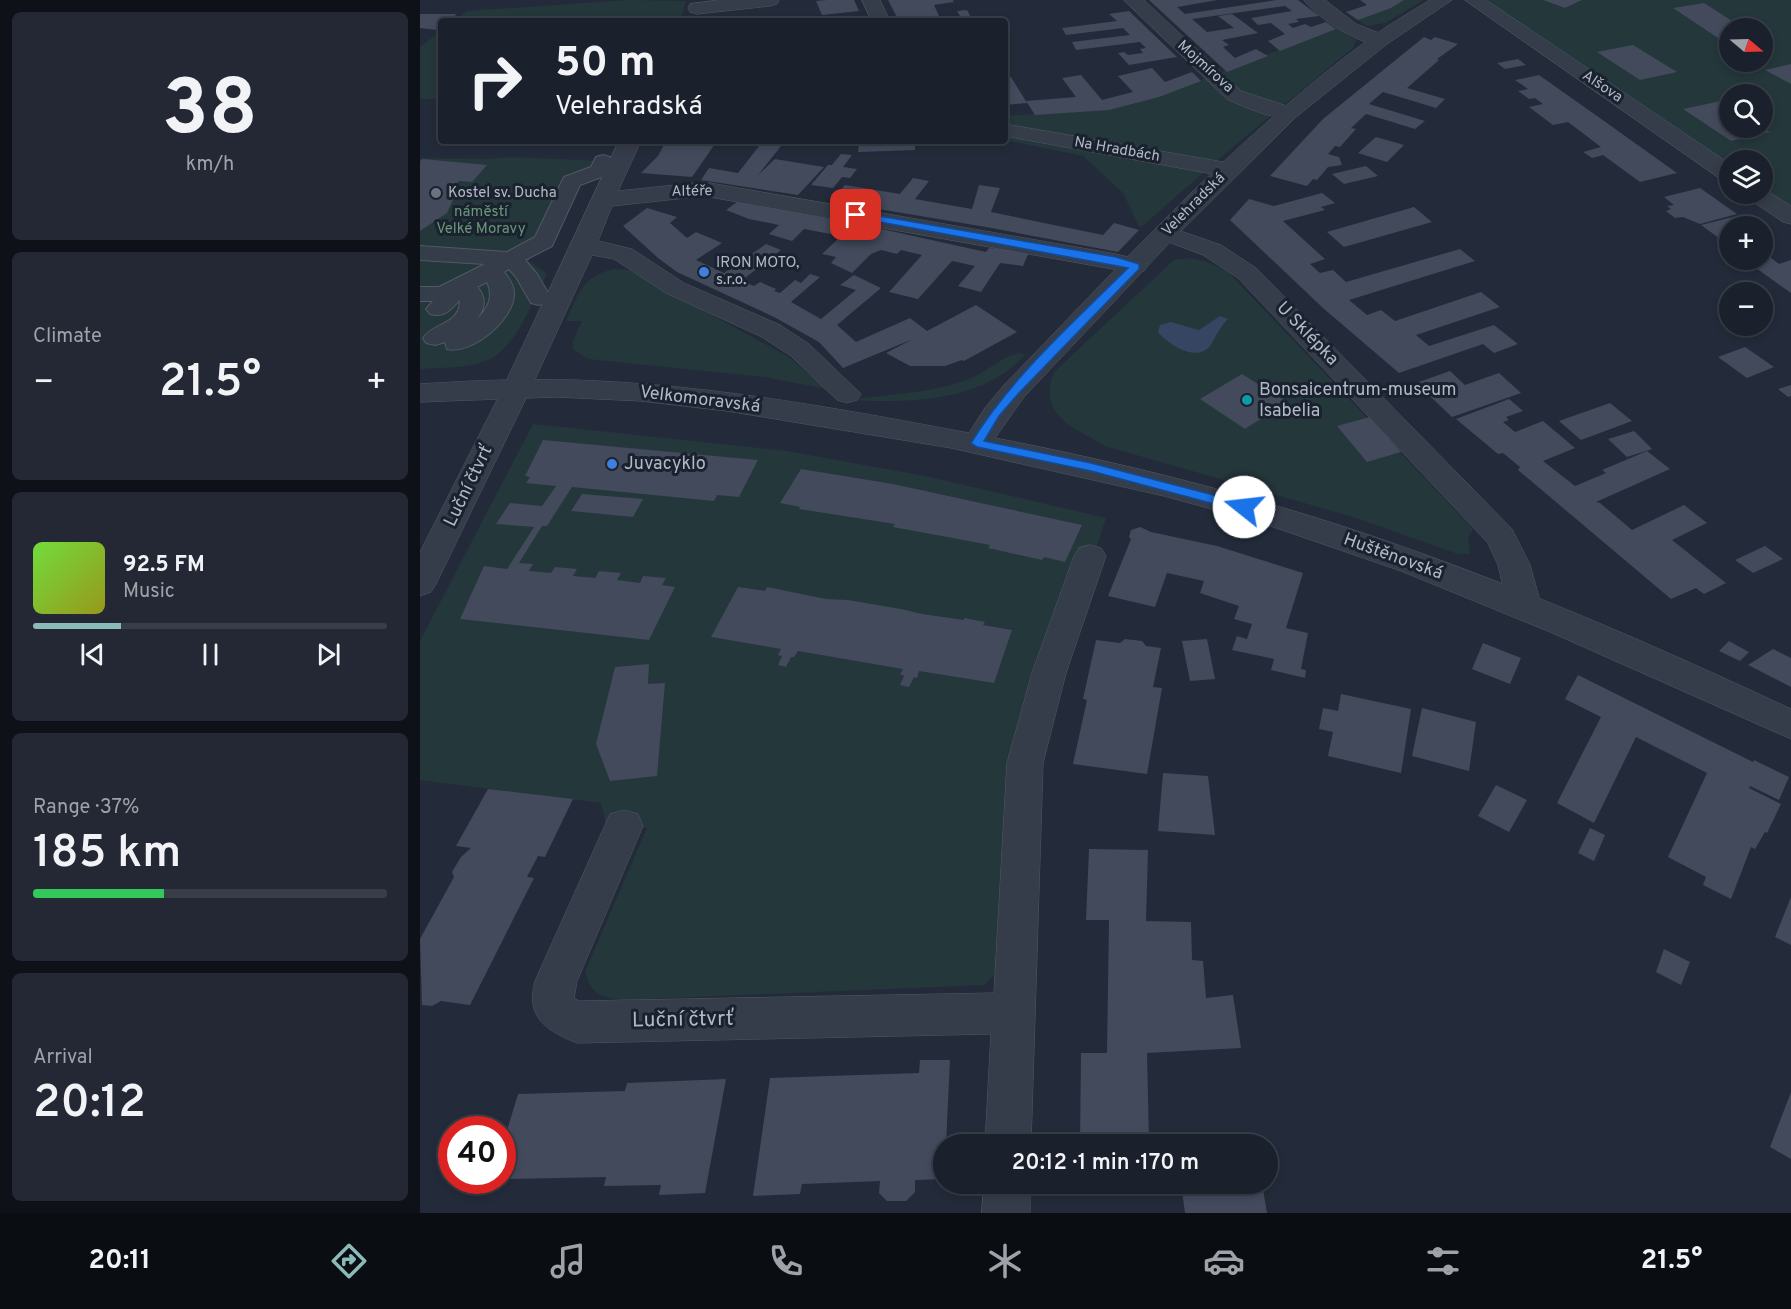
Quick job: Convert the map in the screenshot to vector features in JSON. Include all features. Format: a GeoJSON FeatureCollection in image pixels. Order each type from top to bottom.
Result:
{"type":"FeatureCollection","features":[{"type":"Feature","properties":{"kind":"street"},"geometry":{"type":"LineString","coordinates":[[696,10],[770,0]]}},
{"type":"Feature","properties":{"kind":"street"},"geometry":{"type":"LineString","coordinates":[[871,0],[880,18]]}},
{"type":"Feature","properties":{"kind":"street","name":"Mojmírova"},"geometry":{"type":"LineString","coordinates":[[1133,0],[1234,95],[1289,114]]}},
{"type":"Feature","properties":{"kind":"street"},"geometry":{"type":"LineString","coordinates":[[1313,0],[1348,28],[1380,40]]}},
{"type":"Feature","properties":{"kind":"street","name":"Velehradská"},"geometry":{"type":"LineString","coordinates":[[977,443],[995,414],[1014,391],[1229,170],[1289,114],[1380,40],[1443,0]]}},
{"type":"Feature","properties":{"kind":"street","name":"Alšova"},"geometry":{"type":"LineString","coordinates":[[1474,0],[1719,167]]}},
{"type":"Feature","properties":{"kind":"street","name":"Na Hradbách"},"geometry":{"type":"LineString","coordinates":[[1008,131],[1229,170]]}},
{"type":"Feature","properties":{"kind":"street"},"geometry":{"type":"LineString","coordinates":[[517,388],[629,144]]}},
{"type":"Feature","properties":{"kind":"street"},"geometry":{"type":"LineString","coordinates":[[439,310],[517,265],[533,261],[571,181],[600,171],[603,161]]}},
{"type":"Feature","properties":{"kind":"street","name":"Altéře"},"geometry":{"type":"LineString","coordinates":[[603,200],[705,189],[1135,266]]}},
{"type":"Feature","properties":{"kind":"street"},"geometry":{"type":"LineString","coordinates":[[1772,204],[1791,217]]}},
{"type":"Feature","properties":{"kind":"street","name":"U Sklépka"},"geometry":{"type":"LineString","coordinates":[[1166,233],[1212,250],[1238,267],[1262,288],[1326,354],[1501,537],[1514,565],[1525,608]]}},
{"type":"Feature","properties":{"kind":"street"},"geometry":{"type":"LineString","coordinates":[[583,247],[623,254],[675,288],[771,331],[800,350],[848,394]]}},
{"type":"Feature","properties":{"kind":"street"},"geometry":{"type":"LineString","coordinates":[[420,253],[517,265]]}},
{"type":"Feature","properties":{"kind":"street"},"geometry":{"type":"LineString","coordinates":[[517,265],[538,298]]}},
{"type":"Feature","properties":{"kind":"street"},"geometry":{"type":"LineString","coordinates":[[420,269],[465,273],[439,310]]}},
{"type":"Feature","properties":{"kind":"street","name":"Velkomoravská"},"geometry":{"type":"LineString","coordinates":[[420,393],[517,388],[674,395],[815,415],[977,443]]}},
{"type":"Feature","properties":{"kind":"street","name":"Luční čtvrť"},"geometry":{"type":"LineString","coordinates":[[420,584],[517,388]]}},
{"type":"Feature","properties":{"kind":"street","name":"Huštěnovská"},"geometry":{"type":"LineString","coordinates":[[977,443],[1091,467],[1322,531],[1525,608],[1637,655],[1791,725]]}},
{"type":"Feature","properties":{"kind":"street"},"geometry":{"type":"LineString","coordinates":[[1008,1134],[1025,763],[1049,673],[1090,556]]}},
{"type":"Feature","properties":{"kind":"street","name":"Luční čtvrť"},"geometry":{"type":"LineString","coordinates":[[624,826],[556,981],[552,995],[554,1007],[564,1017],[577,1022],[1013,1013]]}},
{"type":"Feature","properties":{"kind":"street"},"geometry":{"type":"LineString","coordinates":[[1006,1213],[1007,1194]]}},
{"type":"Feature","properties":{"kind":"green space"},"geometry":{"type":"Polygon","coordinates":[[[629,0],[686,1],[681,18],[458,18],[467,11],[629,0]]]}},
{"type":"Feature","properties":{"kind":"green space"},"geometry":{"type":"Polygon","coordinates":[[[1403,0],[1424,0],[1385,23],[1366,26],[1357,19],[1403,0]]]}},
{"type":"Feature","properties":{"kind":"green space"},"geometry":{"type":"Polygon","coordinates":[[[1486,0],[1791,0],[1791,217],[1772,204],[1773,150],[1719,150],[1719,168],[1486,0]]]}},
{"type":"Feature","properties":{"kind":"green space"},"geometry":{"type":"Polygon","coordinates":[[[1336,28],[1356,40],[1354,47],[1227,152],[1140,228],[1123,193],[1083,156],[1008,141],[1008,116],[1108,109],[1159,96],[1336,28]]]}},
{"type":"Feature","properties":{"kind":"green space"},"geometry":{"type":"Polygon","coordinates":[[[438,33],[438,99],[420,99],[420,47],[438,33]]]}},
{"type":"Feature","properties":{"kind":"green space","name":"náměstí Velké Moravy"},"geometry":{"type":"Polygon","coordinates":[[[510,157],[600,161],[568,181],[529,261],[547,274],[523,322],[507,345],[498,354],[480,363],[420,369],[420,158],[510,157]]]}},
{"type":"Feature","properties":{"kind":"green space"},"geometry":{"type":"Polygon","coordinates":[[[1191,258],[1208,262],[1228,272],[1473,529],[1468,538],[1470,554],[1458,554],[1353,517],[1108,447],[1083,434],[1062,419],[1054,410],[1050,399],[1054,372],[1174,260],[1191,258]]]}},
{"type":"Feature","properties":{"kind":"green space"},"geometry":{"type":"Polygon","coordinates":[[[613,269],[629,270],[789,357],[826,389],[765,377],[588,359],[573,349],[573,341],[582,321],[566,321],[587,282],[613,269]]]}},
{"type":"Feature","properties":{"kind":"green space"},"geometry":{"type":"Polygon","coordinates":[[[1019,353],[1025,355],[1007,371],[987,383],[965,391],[918,400],[848,400],[952,385],[973,377],[1005,358],[1019,353]]]}},
{"type":"Feature","properties":{"kind":"green space"},"geometry":{"type":"Polygon","coordinates":[[[533,424],[787,451],[925,476],[1106,518],[1041,720],[998,971],[984,985],[621,1000],[601,995],[590,985],[585,972],[647,828],[606,824],[601,803],[420,780],[420,641],[533,424]]]}},
{"type":"Feature","properties":{"kind":"water"},"geometry":{"type":"Polygon","coordinates":[[[1220,316],[1228,319],[1212,343],[1200,352],[1184,351],[1158,332],[1160,325],[1171,322],[1199,330],[1220,316]]]}},
{"type":"Feature","properties":{"kind":"building"},"geometry":{"type":"Polygon","coordinates":[[[854,0],[859,11],[822,15],[816,1],[854,0]]]}},
{"type":"Feature","properties":{"kind":"building"},"geometry":{"type":"Polygon","coordinates":[[[888,0],[953,0],[954,2],[934,5],[939,16],[936,18],[897,18],[888,0]]]}},
{"type":"Feature","properties":{"kind":"building"},"geometry":{"type":"Polygon","coordinates":[[[1149,0],[1218,0],[1177,7],[1185,14],[1277,0],[1298,0],[1319,16],[1296,19],[1299,22],[1288,24],[1293,28],[1305,24],[1311,27],[1326,22],[1336,29],[1280,51],[1268,41],[1285,34],[1271,23],[1258,25],[1251,18],[1292,11],[1285,6],[1192,19],[1207,32],[1234,28],[1218,16],[1232,14],[1258,33],[1222,40],[1229,45],[1223,47],[1235,58],[1256,49],[1268,56],[1227,72],[1149,0]]]}},
{"type":"Feature","properties":{"kind":"building"},"geometry":{"type":"Polygon","coordinates":[[[1360,0],[1404,0],[1391,8],[1358,20],[1346,12],[1367,5],[1360,0]]]}},
{"type":"Feature","properties":{"kind":"building"},"geometry":{"type":"Polygon","coordinates":[[[1543,0],[1582,0],[1565,8],[1543,0]]]}},
{"type":"Feature","properties":{"kind":"building"},"geometry":{"type":"Polygon","coordinates":[[[1704,3],[1727,18],[1719,18],[1719,39],[1673,8],[1704,3]]]}},
{"type":"Feature","properties":{"kind":"building"},"geometry":{"type":"Polygon","coordinates":[[[967,10],[971,18],[945,18],[960,16],[957,11],[967,10]]]}},
{"type":"Feature","properties":{"kind":"building"},"geometry":{"type":"Polygon","coordinates":[[[1129,11],[1177,57],[1129,65],[1118,53],[1124,52],[1128,55],[1143,53],[1140,49],[1146,48],[1140,42],[1076,50],[1072,42],[1130,35],[1123,28],[1066,35],[1062,28],[1117,21],[1109,14],[1129,11]]]}},
{"type":"Feature","properties":{"kind":"building"},"geometry":{"type":"Polygon","coordinates":[[[420,14],[457,14],[452,18],[438,18],[437,30],[420,28],[420,14]]]}},
{"type":"Feature","properties":{"kind":"building"},"geometry":{"type":"Polygon","coordinates":[[[1424,37],[1431,40],[1435,37],[1458,44],[1437,59],[1439,60],[1407,88],[1445,99],[1436,108],[1383,92],[1369,104],[1425,121],[1415,129],[1366,114],[1351,128],[1356,129],[1340,147],[1335,146],[1328,154],[1339,157],[1342,165],[1328,167],[1317,180],[1313,179],[1307,186],[1270,176],[1323,119],[1424,37]]]}},
{"type":"Feature","properties":{"kind":"building"},"geometry":{"type":"Polygon","coordinates":[[[1633,45],[1677,72],[1640,80],[1597,52],[1633,45]]]}},
{"type":"Feature","properties":{"kind":"building"},"geometry":{"type":"Polygon","coordinates":[[[1518,59],[1526,65],[1505,69],[1497,63],[1518,59]]]}},
{"type":"Feature","properties":{"kind":"building"},"geometry":{"type":"Polygon","coordinates":[[[1791,64],[1791,84],[1769,72],[1773,72],[1773,68],[1791,64]]]}},
{"type":"Feature","properties":{"kind":"building"},"geometry":{"type":"Polygon","coordinates":[[[1152,68],[1165,82],[1192,72],[1201,81],[1159,97],[1109,110],[1035,115],[1026,101],[1076,97],[1062,78],[1081,75],[1102,100],[1133,92],[1118,76],[1152,68]]]}},
{"type":"Feature","properties":{"kind":"building"},"geometry":{"type":"Polygon","coordinates":[[[1539,75],[1677,173],[1640,182],[1603,155],[1592,158],[1583,152],[1601,147],[1568,122],[1553,125],[1529,107],[1543,104],[1535,98],[1529,99],[1518,91],[1528,89],[1515,80],[1539,75]]]}},
{"type":"Feature","properties":{"kind":"building"},"geometry":{"type":"Polygon","coordinates":[[[1011,77],[1027,103],[1008,105],[1008,78],[1011,77]]]}},
{"type":"Feature","properties":{"kind":"building"},"geometry":{"type":"Polygon","coordinates":[[[1719,101],[1719,133],[1683,109],[1719,101]]]}},
{"type":"Feature","properties":{"kind":"building"},"geometry":{"type":"Polygon","coordinates":[[[1376,137],[1404,145],[1387,162],[1358,153],[1376,137]]]}},
{"type":"Feature","properties":{"kind":"building"},"geometry":{"type":"Polygon","coordinates":[[[1726,138],[1744,138],[1731,141],[1726,138]]]}},
{"type":"Feature","properties":{"kind":"building"},"geometry":{"type":"Polygon","coordinates":[[[664,144],[715,144],[692,177],[641,173],[658,156],[664,144]]]}},
{"type":"Feature","properties":{"kind":"building"},"geometry":{"type":"Polygon","coordinates":[[[761,144],[783,144],[758,175],[775,159],[824,167],[798,195],[701,180],[709,168],[738,173],[761,144]]]}},
{"type":"Feature","properties":{"kind":"building"},"geometry":{"type":"Polygon","coordinates":[[[859,144],[915,144],[915,150],[858,152],[859,144]]]}},
{"type":"Feature","properties":{"kind":"building"},"geometry":{"type":"Polygon","coordinates":[[[841,154],[852,155],[843,167],[857,169],[850,178],[842,177],[833,188],[811,185],[828,165],[832,165],[841,154]]]}},
{"type":"Feature","properties":{"kind":"building","name":"Kostel sv. Ducha"},"geometry":{"type":"Polygon","coordinates":[[[423,159],[487,165],[472,182],[459,181],[450,191],[453,200],[447,213],[420,231],[420,161],[423,159]]]}},
{"type":"Feature","properties":{"kind":"building"},"geometry":{"type":"Polygon","coordinates":[[[1366,166],[1378,176],[1344,184],[1332,174],[1366,166]]]}},
{"type":"Feature","properties":{"kind":"building"},"geometry":{"type":"Polygon","coordinates":[[[913,178],[929,181],[915,199],[972,209],[979,185],[1000,188],[991,212],[1103,235],[1114,223],[1139,230],[1118,252],[831,201],[845,185],[900,194],[913,178]]]}},
{"type":"Feature","properties":{"kind":"building"},"geometry":{"type":"Polygon","coordinates":[[[1700,188],[1719,201],[1719,204],[1723,204],[1737,214],[1719,216],[1719,219],[1700,224],[1683,217],[1675,218],[1666,211],[1671,209],[1667,206],[1674,205],[1664,197],[1700,188]]]}},
{"type":"Feature","properties":{"kind":"building"},"geometry":{"type":"Polygon","coordinates":[[[1322,193],[1335,203],[1321,207],[1325,210],[1283,221],[1325,259],[1310,264],[1320,273],[1333,270],[1346,282],[1460,249],[1475,261],[1349,300],[1367,315],[1381,310],[1395,321],[1481,292],[1500,307],[1416,335],[1429,346],[1494,325],[1518,344],[1494,353],[1483,344],[1399,373],[1323,308],[1230,220],[1249,199],[1274,206],[1322,193]]]}},
{"type":"Feature","properties":{"kind":"building"},"geometry":{"type":"Polygon","coordinates":[[[737,202],[868,226],[986,252],[989,248],[1029,252],[1023,266],[1000,263],[981,292],[958,286],[975,266],[952,261],[918,299],[889,292],[922,255],[901,250],[897,254],[881,250],[871,254],[852,273],[831,263],[836,257],[822,254],[841,236],[804,229],[792,241],[769,234],[779,225],[749,219],[726,210],[737,202]]]}},
{"type":"Feature","properties":{"kind":"building"},"geometry":{"type":"Polygon","coordinates":[[[1414,207],[1432,222],[1344,247],[1327,232],[1414,207]]]}},
{"type":"Feature","properties":{"kind":"building"},"geometry":{"type":"Polygon","coordinates":[[[647,208],[677,217],[670,223],[687,238],[696,232],[722,243],[696,260],[724,273],[766,244],[781,250],[741,281],[754,286],[760,282],[780,293],[795,280],[801,283],[810,274],[820,277],[791,302],[821,319],[856,290],[840,285],[854,275],[881,288],[837,325],[856,342],[910,318],[927,331],[976,305],[1017,332],[964,361],[945,366],[910,366],[886,353],[913,339],[843,368],[819,342],[774,317],[677,272],[658,258],[623,226],[647,208]]]}},
{"type":"Feature","properties":{"kind":"building"},"geometry":{"type":"Polygon","coordinates":[[[1719,220],[1719,238],[1701,225],[1719,220]]]}},
{"type":"Feature","properties":{"kind":"building"},"geometry":{"type":"Polygon","coordinates":[[[1773,259],[1779,264],[1791,260],[1791,293],[1759,270],[1773,270],[1773,259]]]}},
{"type":"Feature","properties":{"kind":"building"},"geometry":{"type":"Polygon","coordinates":[[[1745,347],[1774,367],[1747,378],[1718,357],[1745,347]]]}},
{"type":"Feature","properties":{"kind":"building"},"geometry":{"type":"Polygon","coordinates":[[[1450,371],[1465,385],[1499,373],[1521,393],[1452,417],[1416,383],[1450,371]]]}},
{"type":"Feature","properties":{"kind":"building"},"geometry":{"type":"Polygon","coordinates":[[[1242,374],[1287,402],[1245,429],[1200,399],[1242,374]]]}},
{"type":"Feature","properties":{"kind":"building"},"geometry":{"type":"Polygon","coordinates":[[[1791,385],[1791,396],[1788,397],[1778,389],[1791,385]]]}},
{"type":"Feature","properties":{"kind":"building"},"geometry":{"type":"Polygon","coordinates":[[[1509,399],[1523,411],[1506,417],[1509,420],[1503,422],[1515,432],[1543,421],[1575,448],[1543,461],[1575,486],[1606,473],[1602,470],[1647,451],[1670,469],[1596,502],[1632,530],[1684,505],[1707,523],[1672,540],[1726,583],[1704,594],[1696,588],[1671,599],[1518,470],[1520,467],[1503,453],[1498,454],[1456,419],[1509,399]]]}},
{"type":"Feature","properties":{"kind":"building"},"geometry":{"type":"Polygon","coordinates":[[[1610,403],[1632,421],[1581,440],[1559,421],[1610,403]]]}},
{"type":"Feature","properties":{"kind":"building"},"geometry":{"type":"Polygon","coordinates":[[[1370,417],[1401,452],[1367,462],[1337,426],[1370,417]]]}},
{"type":"Feature","properties":{"kind":"building"},"geometry":{"type":"Polygon","coordinates":[[[1634,431],[1652,449],[1627,457],[1608,439],[1634,431]]]}},
{"type":"Feature","properties":{"kind":"building"},"geometry":{"type":"Polygon","coordinates":[[[543,440],[758,460],[739,497],[717,495],[714,501],[572,487],[547,526],[542,526],[519,563],[533,564],[529,571],[551,573],[555,567],[577,569],[573,576],[595,578],[599,571],[621,573],[617,580],[640,583],[643,576],[666,578],[662,585],[675,587],[649,640],[460,619],[484,566],[507,569],[534,527],[496,524],[510,503],[542,506],[556,486],[526,483],[530,477],[525,476],[543,440]]]}},
{"type":"Feature","properties":{"kind":"building"},"geometry":{"type":"Polygon","coordinates":[[[801,469],[893,484],[1082,525],[1065,562],[1044,557],[1042,560],[988,548],[990,545],[893,527],[895,524],[799,509],[800,507],[780,503],[801,469]]]}},
{"type":"Feature","properties":{"kind":"building"},"geometry":{"type":"Polygon","coordinates":[[[582,494],[643,499],[633,517],[571,511],[582,494]]]}},
{"type":"Feature","properties":{"kind":"building"},"geometry":{"type":"Polygon","coordinates":[[[1140,527],[1151,532],[1217,546],[1303,573],[1286,628],[1308,633],[1301,669],[1306,670],[1305,678],[1271,670],[1274,659],[1232,650],[1237,636],[1247,639],[1252,624],[1234,619],[1239,606],[1200,593],[1204,581],[1167,573],[1155,607],[1108,596],[1131,539],[1129,537],[1131,530],[1140,527]]]}},
{"type":"Feature","properties":{"kind":"building"},"geometry":{"type":"Polygon","coordinates":[[[1765,546],[1783,559],[1753,573],[1735,560],[1765,546]]]}},
{"type":"Feature","properties":{"kind":"building"},"geometry":{"type":"Polygon","coordinates":[[[738,587],[765,591],[767,587],[826,599],[848,600],[922,614],[964,620],[964,618],[985,622],[983,625],[1012,630],[994,683],[919,671],[917,678],[914,677],[909,687],[900,685],[904,676],[900,674],[903,669],[798,651],[794,657],[791,657],[786,667],[778,665],[782,656],[778,655],[781,649],[711,637],[738,587]]]}},
{"type":"Feature","properties":{"kind":"building"},"geometry":{"type":"Polygon","coordinates":[[[1125,639],[1142,641],[1146,646],[1161,648],[1153,687],[1162,688],[1147,774],[1073,764],[1087,700],[1083,699],[1096,640],[1120,643],[1125,639]]]}},
{"type":"Feature","properties":{"kind":"building"},"geometry":{"type":"Polygon","coordinates":[[[1207,639],[1215,679],[1190,681],[1182,641],[1207,639]]]}},
{"type":"Feature","properties":{"kind":"building"},"geometry":{"type":"Polygon","coordinates":[[[1729,641],[1749,652],[1740,661],[1719,651],[1729,641]]]}},
{"type":"Feature","properties":{"kind":"building"},"geometry":{"type":"Polygon","coordinates":[[[1483,643],[1521,658],[1510,684],[1472,669],[1483,643]]]}},
{"type":"Feature","properties":{"kind":"building"},"geometry":{"type":"Polygon","coordinates":[[[1773,649],[1791,658],[1791,687],[1748,665],[1773,649]]]}},
{"type":"Feature","properties":{"kind":"building"},"geometry":{"type":"Polygon","coordinates":[[[649,664],[648,684],[665,683],[657,776],[610,781],[596,744],[615,667],[649,664]]]}},
{"type":"Feature","properties":{"kind":"building"},"geometry":{"type":"Polygon","coordinates":[[[1578,675],[1753,762],[1754,760],[1789,777],[1779,800],[1750,786],[1749,788],[1781,804],[1767,833],[1765,832],[1755,849],[1751,847],[1731,899],[1703,885],[1706,877],[1668,857],[1707,773],[1636,737],[1594,823],[1557,803],[1601,717],[1565,699],[1578,675]]]}},
{"type":"Feature","properties":{"kind":"building"},"geometry":{"type":"Polygon","coordinates":[[[1341,694],[1411,709],[1401,773],[1328,756],[1333,732],[1319,729],[1323,708],[1338,711],[1341,694]]]}},
{"type":"Feature","properties":{"kind":"building"},"geometry":{"type":"Polygon","coordinates":[[[1422,708],[1476,722],[1469,771],[1412,756],[1422,708]]]}},
{"type":"Feature","properties":{"kind":"building"},"geometry":{"type":"Polygon","coordinates":[[[1163,773],[1208,776],[1215,835],[1158,831],[1163,773]]]}},
{"type":"Feature","properties":{"kind":"building"},"geometry":{"type":"Polygon","coordinates":[[[1496,785],[1527,800],[1509,832],[1478,816],[1496,785]]]}},
{"type":"Feature","properties":{"kind":"building"},"geometry":{"type":"Polygon","coordinates":[[[488,789],[573,799],[545,857],[538,856],[527,877],[534,878],[470,1005],[441,1001],[432,1006],[422,1005],[420,939],[454,877],[452,872],[461,857],[471,848],[456,846],[488,789]]]}},
{"type":"Feature","properties":{"kind":"building"},"geometry":{"type":"Polygon","coordinates":[[[1590,828],[1605,835],[1594,861],[1578,853],[1590,828]]]}},
{"type":"Feature","properties":{"kind":"building"},"geometry":{"type":"Polygon","coordinates":[[[1089,849],[1148,850],[1146,921],[1191,922],[1192,960],[1203,961],[1206,998],[1233,995],[1241,1048],[1147,1053],[1149,1134],[1080,1134],[1081,1053],[1107,1053],[1109,920],[1086,920],[1089,849]]]}},
{"type":"Feature","properties":{"kind":"building"},"geometry":{"type":"Polygon","coordinates":[[[1791,897],[1791,945],[1775,937],[1791,897]]]}},
{"type":"Feature","properties":{"kind":"building"},"geometry":{"type":"Polygon","coordinates":[[[1664,949],[1690,962],[1681,985],[1656,972],[1664,949]]]}},
{"type":"Feature","properties":{"kind":"building"},"geometry":{"type":"Polygon","coordinates":[[[920,1060],[950,1060],[946,1134],[933,1134],[933,1179],[915,1180],[915,1192],[906,1201],[887,1201],[879,1193],[880,1181],[802,1184],[800,1194],[753,1196],[770,1078],[919,1073],[920,1060]]]}},
{"type":"Feature","properties":{"kind":"building"},"geometry":{"type":"Polygon","coordinates":[[[726,1079],[705,1193],[659,1195],[661,1185],[604,1186],[606,1177],[516,1179],[516,1116],[511,1116],[518,1094],[625,1091],[627,1083],[726,1079]]]}},
{"type":"Feature","properties":{"kind":"building"},"geometry":{"type":"Polygon","coordinates":[[[1791,1092],[1791,1159],[1770,1147],[1791,1092]]]}},
{"type":"Feature","properties":{"kind":"building"},"geometry":{"type":"Polygon","coordinates":[[[1182,1194],[1264,1194],[1267,1213],[1185,1213],[1182,1194]]]}},
{"type":"Feature","properties":{"kind":"place","name":"Kostel sv. Ducha"},"geometry":{"type":"Point","coordinates":[436,193]}},
{"type":"Feature","properties":{"kind":"place","name":"IRON MOTO, s.r.o."},"geometry":{"type":"Point","coordinates":[704,272]}},
{"type":"Feature","properties":{"kind":"place","name":"Bonsaicentrum-museum Isabelia"},"geometry":{"type":"Point","coordinates":[1247,400]}},
{"type":"Feature","properties":{"kind":"place","name":"Juvacyklo"},"geometry":{"type":"Point","coordinates":[612,464]}},
{"type":"Feature","properties":{"kind":"route"},"geometry":{"type":"LineString","coordinates":[[856,215],[1135,266],[1014,391],[995,414],[977,443],[1091,467],[1244,507]]}}]}
